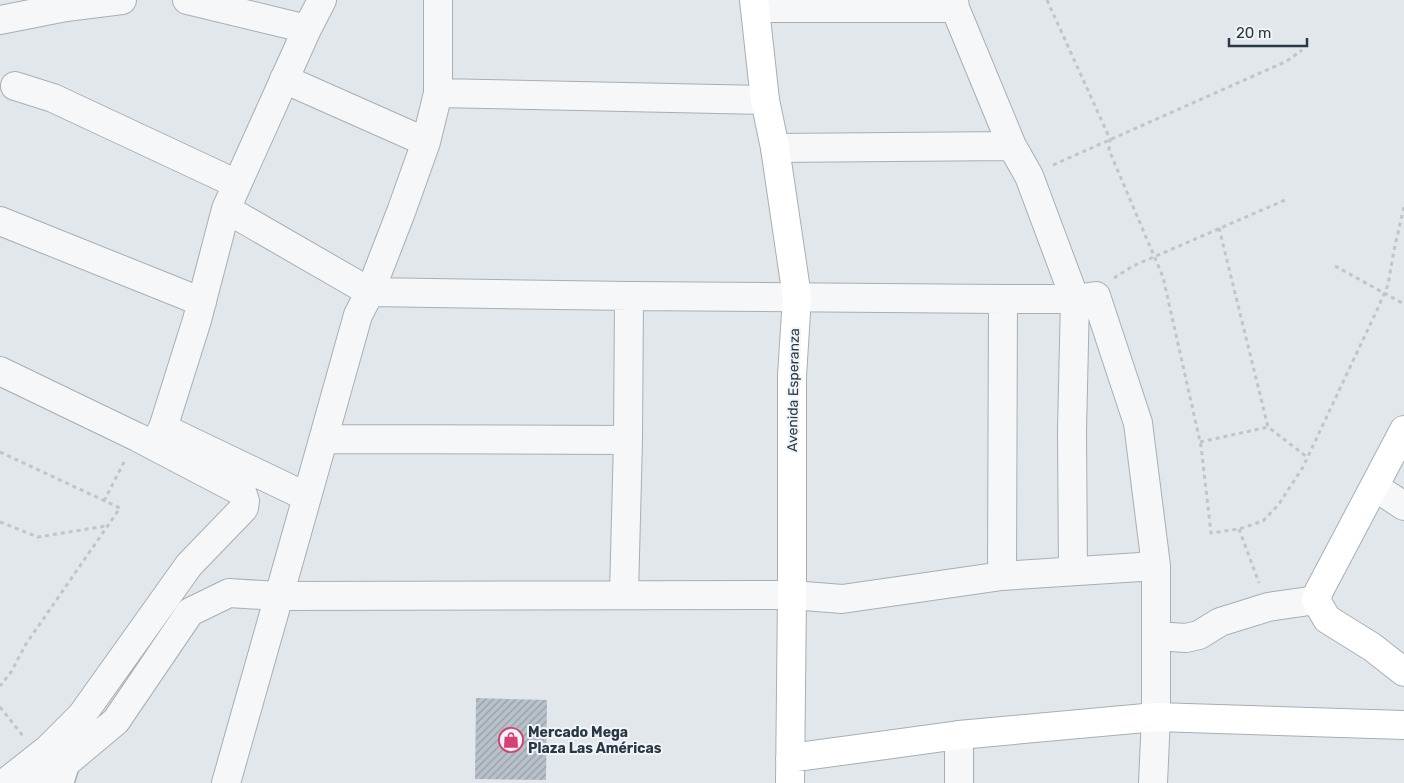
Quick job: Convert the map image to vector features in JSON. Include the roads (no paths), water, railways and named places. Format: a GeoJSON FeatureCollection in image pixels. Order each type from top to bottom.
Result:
{"type":"FeatureCollection","features":[{"type":"Feature","properties":{"kind":"street"},"geometry":{"type":"LineString","coordinates":[[0,20],[66,7],[122,0]]}},
{"type":"Feature","properties":{"kind":"street"},"geometry":{"type":"LineString","coordinates":[[187,0],[307,28]]}},
{"type":"Feature","properties":{"kind":"street"},"geometry":{"type":"LineString","coordinates":[[151,437],[202,302],[226,209],[307,28],[322,0]]}},
{"type":"Feature","properties":{"kind":"street"},"geometry":{"type":"LineString","coordinates":[[226,783],[358,315],[370,292],[426,142],[438,93],[438,0]]}},
{"type":"Feature","properties":{"kind":"street"},"geometry":{"type":"LineString","coordinates":[[755,4],[954,4],[1012,146],[1029,176],[1086,298],[1138,423],[1156,566],[1156,717],[1152,783]]}},
{"type":"Feature","properties":{"kind":"street","name":"Avenida Esperanza"},"geometry":{"type":"LineString","coordinates":[[755,4],[765,100],[775,148],[797,297],[792,376],[790,771]]}},
{"type":"Feature","properties":{"kind":"street"},"geometry":{"type":"LineString","coordinates":[[284,79],[426,142]]}},
{"type":"Feature","properties":{"kind":"street"},"geometry":{"type":"LineString","coordinates":[[15,86],[54,98],[237,184]]}},
{"type":"Feature","properties":{"kind":"street"},"geometry":{"type":"LineString","coordinates":[[438,93],[765,100]]}},
{"type":"Feature","properties":{"kind":"street"},"geometry":{"type":"LineString","coordinates":[[775,148],[1012,146]]}},
{"type":"Feature","properties":{"kind":"street"},"geometry":{"type":"LineString","coordinates":[[226,209],[370,292],[629,296],[1086,298]]}},
{"type":"Feature","properties":{"kind":"street"},"geometry":{"type":"LineString","coordinates":[[0,221],[202,302]]}},
{"type":"Feature","properties":{"kind":"street"},"geometry":{"type":"LineString","coordinates":[[624,594],[629,296]]}},
{"type":"Feature","properties":{"kind":"street"},"geometry":{"type":"LineString","coordinates":[[1073,571],[1072,431],[1086,298]]}},
{"type":"Feature","properties":{"kind":"street"},"geometry":{"type":"LineString","coordinates":[[1002,576],[1003,299]]}},
{"type":"Feature","properties":{"kind":"street"},"geometry":{"type":"LineString","coordinates":[[0,371],[151,437],[307,497]]}},
{"type":"Feature","properties":{"kind":"street"},"geometry":{"type":"LineString","coordinates":[[1404,430],[1316,600],[1327,619],[1372,647],[1404,672]]}},
{"type":"Feature","properties":{"kind":"street"},"geometry":{"type":"LineString","coordinates":[[5,783],[48,749],[82,715],[189,565],[244,508],[245,501],[242,492],[151,437]]}},
{"type":"Feature","properties":{"kind":"street"},"geometry":{"type":"LineString","coordinates":[[324,439],[628,440]]}},
{"type":"Feature","properties":{"kind":"street"},"geometry":{"type":"LineString","coordinates":[[1375,486],[1404,506]]}},
{"type":"Feature","properties":{"kind":"street"},"geometry":{"type":"LineString","coordinates":[[42,783],[116,721],[190,612],[229,593],[278,596],[792,595],[842,600],[1002,576],[1156,566]]}},
{"type":"Feature","properties":{"kind":"street"},"geometry":{"type":"LineString","coordinates":[[1156,636],[1186,638],[1200,635],[1220,622],[1268,607],[1316,600]]}},
{"type":"Feature","properties":{"kind":"street"},"geometry":{"type":"LineString","coordinates":[[790,771],[959,735],[1156,717],[1404,725]]}},
{"type":"Feature","properties":{"kind":"street"},"geometry":{"type":"LineString","coordinates":[[959,735],[959,783]]}},
{"type":"Feature","properties":{"kind":"lane"},"geometry":{"type":"LineString","coordinates":[[66,783],[74,756]]}},
{"type":"Feature","properties":{"kind":"place","name":"Mercado Mega Plaza Las Américas"},"geometry":{"type":"Point","coordinates":[511,740]}}]}
